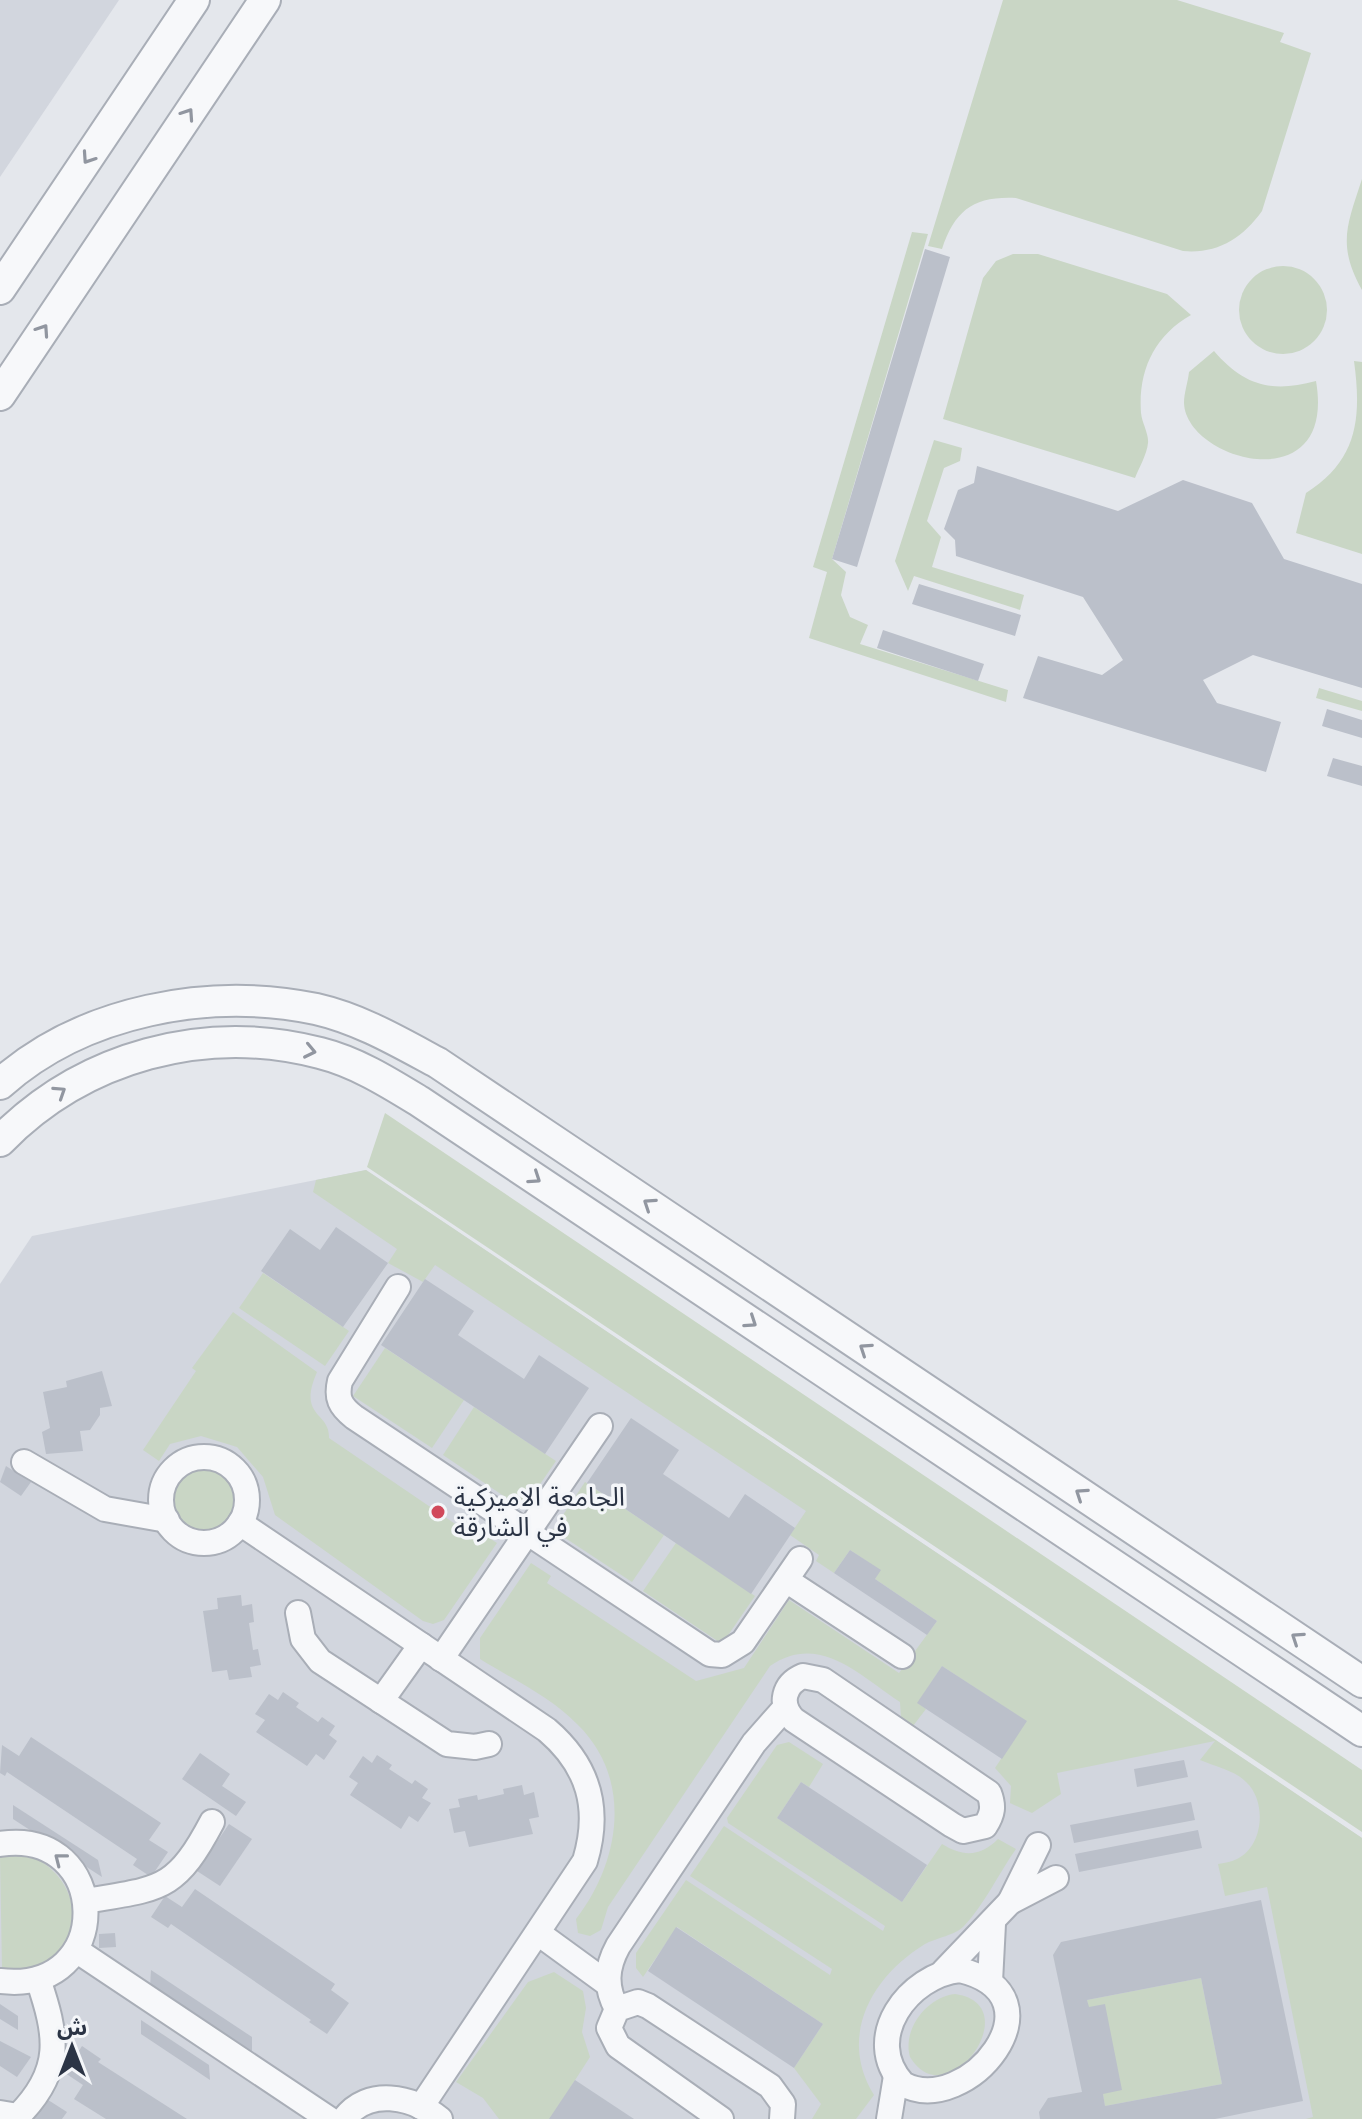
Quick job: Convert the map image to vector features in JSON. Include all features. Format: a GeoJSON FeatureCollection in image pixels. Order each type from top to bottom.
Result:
{"type":"FeatureCollection","features":[{"type":"Feature","properties":{"kind":"street"},"geometry":{"type":"LineString","coordinates":[[0,289],[194,0]]}},
{"type":"Feature","properties":{"kind":"street"},"geometry":{"type":"LineString","coordinates":[[0,395],[265,0]]}},
{"type":"Feature","properties":{"kind":"street"},"geometry":{"type":"LineString","coordinates":[[0,1084],[59,1044],[120,1018],[185,1003],[251,1000],[317,1010],[380,1031],[438,1063],[1362,1682]]}},
{"type":"Feature","properties":{"kind":"street"},"geometry":{"type":"LineString","coordinates":[[0,1141],[21,1120],[64,1088],[112,1065],[164,1049],[217,1042],[270,1043],[323,1054],[373,1073],[1362,1731]]}},
{"type":"Feature","properties":{"kind":"street"},"geometry":{"type":"LineString","coordinates":[[398,1287],[346,1368],[337,1394],[342,1408],[710,1654],[722,1655],[743,1642],[800,1559]]}},
{"type":"Feature","properties":{"kind":"street"},"geometry":{"type":"LineString","coordinates":[[441,1659],[600,1426]]}},
{"type":"Feature","properties":{"kind":"street"},"geometry":{"type":"LineString","coordinates":[[207,1457],[234,1468],[243,1480],[247,1495],[240,1523],[232,1532],[209,1542],[184,1537],[167,1520],[161,1497],[169,1475],[179,1465],[207,1457]]}},
{"type":"Feature","properties":{"kind":"street"},"geometry":{"type":"LineString","coordinates":[[24,1462],[105,1509],[167,1520]]}},
{"type":"Feature","properties":{"kind":"street"},"geometry":{"type":"LineString","coordinates":[[240,1523],[566,1746],[590,1789],[594,1813],[585,1861],[538,1933],[431,2113],[391,2097],[375,2098],[360,2104],[344,2119]]}},
{"type":"Feature","properties":{"kind":"street"},"geometry":{"type":"LineString","coordinates":[[786,1580],[902,1656]]}},
{"type":"Feature","properties":{"kind":"street"},"geometry":{"type":"LineString","coordinates":[[298,1613],[303,1639],[311,1651],[381,1701],[447,1744],[475,1747],[489,1744]]}},
{"type":"Feature","properties":{"kind":"street"},"geometry":{"type":"LineString","coordinates":[[381,1701],[421,1645]]}},
{"type":"Feature","properties":{"kind":"street"},"geometry":{"type":"LineString","coordinates":[[721,2119],[618,2046],[609,2028],[617,2009],[608,1984],[608,1970],[618,1946],[754,1743],[785,1708],[784,1698],[794,1680],[814,1676],[823,1680],[979,1785],[989,1793],[992,1816],[985,1826],[963,1831],[794,1720],[785,1708]]}},
{"type":"Feature","properties":{"kind":"street"},"geometry":{"type":"LineString","coordinates":[[86,1901],[144,1891],[167,1881],[190,1861],[212,1822]]}},
{"type":"Feature","properties":{"kind":"street"},"geometry":{"type":"LineString","coordinates":[[0,1844],[35,1845],[54,1853],[75,1874],[86,1901],[86,1927],[76,1950],[59,1968],[38,1979],[0,1981]]}},
{"type":"Feature","properties":{"kind":"street"},"geometry":{"type":"LineString","coordinates":[[891,2119],[896,2076],[889,2048],[894,2015],[906,1995],[923,1981],[944,1971],[993,1924],[1010,1902],[1038,1845]]}},
{"type":"Feature","properties":{"kind":"street"},"geometry":{"type":"LineString","coordinates":[[1010,1902],[1056,1878]]}},
{"type":"Feature","properties":{"kind":"street"},"geometry":{"type":"LineString","coordinates":[[990,1982],[993,1924]]}},
{"type":"Feature","properties":{"kind":"street"},"geometry":{"type":"LineString","coordinates":[[538,1933],[608,1984]]}},
{"type":"Feature","properties":{"kind":"street"},"geometry":{"type":"LineString","coordinates":[[76,1950],[329,2119]]}},
{"type":"Feature","properties":{"kind":"street"},"geometry":{"type":"LineString","coordinates":[[896,2076],[909,2089],[925,2097],[944,2099],[964,2095],[983,2080],[998,2060],[1006,2038],[1007,2013],[1002,1996],[990,1982],[960,1970],[944,1971]]}},
{"type":"Feature","properties":{"kind":"street"},"geometry":{"type":"LineString","coordinates":[[0,2113],[12,2117],[23,2111],[50,2070],[54,2058],[52,2019],[38,1979]]}},
{"type":"Feature","properties":{"kind":"street"},"geometry":{"type":"LineString","coordinates":[[617,2009],[638,2002],[648,2006],[770,2086],[783,2104],[782,2119]]}},
{"type":"Feature","properties":{"kind":"street"},"geometry":{"type":"LineString","coordinates":[[891,2119],[925,2097]]}},
{"type":"Feature","properties":{"kind":"shaded area"},"geometry":{"type":"Polygon","coordinates":[[[0,0],[119,0],[0,177],[0,0]]]}},
{"type":"Feature","properties":{"kind":"shaded area","name":"الجامعة الاميركية في الشارقة"},"geometry":{"type":"Polygon","coordinates":[[[366,1170],[1362,1838],[1362,2119],[0,2119],[0,1284],[32,1236],[366,1170]]]}},
{"type":"Feature","properties":{"kind":"green space"},"geometry":{"type":"Polygon","coordinates":[[[1003,0],[1177,0],[1284,33],[1280,42],[1311,53],[1262,211],[1254,221],[1228,243],[1207,250],[1183,251],[1016,198],[1001,198],[968,208],[953,224],[942,249],[928,246],[1003,0]]]}},
{"type":"Feature","properties":{"kind":"green space"},"geometry":{"type":"Polygon","coordinates":[[[1362,179],[1362,290],[1349,260],[1347,235],[1362,179]]]}},
{"type":"Feature","properties":{"kind":"green space"},"geometry":{"type":"Polygon","coordinates":[[[912,232],[928,234],[832,559],[846,572],[841,595],[850,617],[868,625],[860,644],[1008,690],[1006,702],[809,638],[827,572],[813,567],[912,232]]]}},
{"type":"Feature","properties":{"kind":"green space"},"geometry":{"type":"Polygon","coordinates":[[[1013,254],[1038,254],[1167,294],[1191,315],[1167,333],[1146,369],[1141,413],[1148,443],[1135,478],[943,419],[983,278],[996,261],[1013,254]]]}},
{"type":"Feature","properties":{"kind":"green space"},"geometry":{"type":"Polygon","coordinates":[[[1283,266],[1300,269],[1314,279],[1324,293],[1327,310],[1324,327],[1314,341],[1300,351],[1283,354],[1266,351],[1252,341],[1242,327],[1239,310],[1242,293],[1252,279],[1266,269],[1283,266]]]}},
{"type":"Feature","properties":{"kind":"green space"},"geometry":{"type":"Polygon","coordinates":[[[1214,351],[1236,372],[1260,384],[1286,386],[1316,381],[1316,419],[1305,444],[1284,456],[1259,459],[1232,453],[1208,441],[1191,424],[1184,403],[1189,372],[1214,351]]]}},
{"type":"Feature","properties":{"kind":"green space"},"geometry":{"type":"Polygon","coordinates":[[[1354,361],[1362,362],[1362,554],[1296,533],[1306,493],[1336,467],[1352,437],[1357,402],[1354,361]]]}},
{"type":"Feature","properties":{"kind":"green space"},"geometry":{"type":"Polygon","coordinates":[[[934,440],[962,448],[960,461],[944,468],[927,521],[941,537],[932,567],[1024,595],[1020,610],[914,576],[908,591],[895,561],[934,440]]]}},
{"type":"Feature","properties":{"kind":"green space"},"geometry":{"type":"Polygon","coordinates":[[[1319,688],[1362,701],[1362,711],[1316,698],[1319,688]]]}},
{"type":"Feature","properties":{"kind":"green space"},"geometry":{"type":"Polygon","coordinates":[[[385,1113],[1362,1770],[1362,1832],[367,1167],[385,1113]]]}},
{"type":"Feature","properties":{"kind":"green space"},"geometry":{"type":"Polygon","coordinates":[[[366,1170],[1362,1838],[1362,2119],[1306,2119],[1313,2117],[1267,1887],[1225,1896],[1218,1864],[1230,1862],[1246,1853],[1257,1834],[1260,1811],[1253,1790],[1242,1778],[1200,1760],[1215,1741],[1057,1773],[1061,1794],[1032,1813],[1010,1803],[1011,1786],[995,1768],[1026,1721],[942,1666],[918,1703],[926,1709],[913,1726],[901,1718],[900,1702],[838,1661],[805,1653],[770,1666],[608,1907],[601,1930],[590,1936],[578,1933],[576,1919],[591,1897],[611,1847],[613,1795],[607,1770],[595,1746],[567,1714],[480,1659],[480,1638],[531,1563],[551,1576],[547,1583],[696,1681],[744,1668],[789,1600],[899,1673],[937,1621],[875,1579],[880,1570],[850,1550],[834,1573],[816,1561],[819,1555],[790,1535],[806,1511],[435,1265],[423,1282],[388,1263],[397,1249],[313,1192],[316,1180],[366,1170]]]}},
{"type":"Feature","properties":{"kind":"green space"},"geometry":{"type":"Polygon","coordinates":[[[263,1273],[349,1331],[325,1366],[239,1308],[263,1273]]]}},
{"type":"Feature","properties":{"kind":"green space"},"geometry":{"type":"Polygon","coordinates":[[[233,1312],[317,1372],[312,1387],[312,1406],[325,1423],[329,1438],[467,1532],[472,1527],[497,1543],[444,1620],[433,1624],[423,1621],[275,1515],[263,1477],[237,1447],[201,1436],[170,1444],[159,1461],[143,1450],[196,1371],[192,1368],[233,1312]]]}},
{"type":"Feature","properties":{"kind":"green space"},"geometry":{"type":"Polygon","coordinates":[[[385,1348],[464,1400],[432,1448],[353,1396],[385,1348]]]}},
{"type":"Feature","properties":{"kind":"green space"},"geometry":{"type":"Polygon","coordinates":[[[474,1407],[556,1461],[523,1509],[443,1455],[474,1407]]]}},
{"type":"Feature","properties":{"kind":"green space"},"geometry":{"type":"Polygon","coordinates":[[[204,1466],[217,1468],[227,1476],[235,1486],[235,1512],[227,1522],[217,1530],[204,1532],[191,1530],[181,1522],[173,1512],[171,1499],[173,1486],[181,1476],[191,1468],[204,1466]]]}},
{"type":"Feature","properties":{"kind":"green space"},"geometry":{"type":"Polygon","coordinates":[[[585,1482],[664,1535],[632,1582],[553,1530],[585,1482]]]}},
{"type":"Feature","properties":{"kind":"green space"},"geometry":{"type":"Polygon","coordinates":[[[676,1543],[755,1596],[722,1644],[643,1591],[676,1543]]]}},
{"type":"Feature","properties":{"kind":"green space"},"geometry":{"type":"Polygon","coordinates":[[[789,1742],[823,1764],[809,1787],[801,1782],[777,1818],[902,1902],[942,1844],[971,1853],[985,1849],[998,1839],[1016,1849],[964,1926],[925,1944],[906,1958],[889,1973],[876,1991],[860,2030],[859,2052],[874,2095],[856,2119],[812,2119],[821,2104],[794,2068],[823,2024],[677,1927],[643,1977],[636,1968],[636,1953],[686,1880],[830,1975],[832,1969],[690,1876],[724,1826],[883,1931],[885,1926],[728,1823],[727,1818],[777,1745],[789,1742]]]}},
{"type":"Feature","properties":{"kind":"green space"},"geometry":{"type":"Polygon","coordinates":[[[28,1855],[60,1878],[69,1894],[73,1911],[72,1928],[65,1944],[52,1958],[29,1968],[2,1969],[0,1856],[28,1855]]]}},
{"type":"Feature","properties":{"kind":"green space"},"geometry":{"type":"Polygon","coordinates":[[[554,1972],[583,1991],[586,2008],[582,2032],[590,2057],[550,2119],[499,2119],[483,2098],[456,2082],[528,1982],[554,1972]]]}},
{"type":"Feature","properties":{"kind":"green space"},"geometry":{"type":"Polygon","coordinates":[[[1201,1978],[1222,2084],[1105,2106],[1087,2000],[1201,1978]]]}},
{"type":"Feature","properties":{"kind":"green space"},"geometry":{"type":"Polygon","coordinates":[[[955,1994],[976,2002],[984,2017],[983,2035],[974,2052],[960,2067],[943,2075],[926,2073],[910,2057],[908,2046],[913,2026],[935,2001],[955,1994]]]}},
{"type":"Feature","properties":{"kind":"building"},"geometry":{"type":"Polygon","coordinates":[[[925,249],[950,257],[857,567],[832,559],[925,249]]]}},
{"type":"Feature","properties":{"kind":"building"},"geometry":{"type":"Polygon","coordinates":[[[977,466],[1118,511],[1183,480],[1252,503],[1284,559],[1362,584],[1362,688],[1253,655],[1203,680],[1217,703],[1281,722],[1266,772],[1023,698],[1038,656],[1102,675],[1123,660],[1083,597],[956,556],[955,540],[944,529],[958,490],[974,483],[977,466]]]}},
{"type":"Feature","properties":{"kind":"building"},"geometry":{"type":"Polygon","coordinates":[[[919,584],[1021,615],[1015,636],[912,604],[919,584]]]}},
{"type":"Feature","properties":{"kind":"building"},"geometry":{"type":"Polygon","coordinates":[[[883,630],[984,664],[978,681],[877,648],[883,630]]]}},
{"type":"Feature","properties":{"kind":"building"},"geometry":{"type":"Polygon","coordinates":[[[1327,709],[1362,720],[1362,738],[1322,726],[1327,709]]]}},
{"type":"Feature","properties":{"kind":"building"},"geometry":{"type":"Polygon","coordinates":[[[1333,758],[1362,766],[1362,786],[1327,776],[1333,758]]]}},
{"type":"Feature","properties":{"kind":"building"},"geometry":{"type":"Polygon","coordinates":[[[336,1227],[388,1263],[343,1327],[261,1271],[290,1229],[320,1250],[336,1227]]]}},
{"type":"Feature","properties":{"kind":"building"},"geometry":{"type":"Polygon","coordinates":[[[425,1279],[474,1311],[458,1335],[524,1379],[539,1355],[589,1388],[545,1454],[381,1345],[425,1279]]]}},
{"type":"Feature","properties":{"kind":"building"},"geometry":{"type":"Polygon","coordinates":[[[102,1371],[112,1406],[100,1408],[100,1415],[90,1430],[80,1431],[83,1451],[46,1454],[42,1432],[50,1428],[43,1392],[67,1387],[66,1381],[102,1371]]]}},
{"type":"Feature","properties":{"kind":"building"},"geometry":{"type":"Polygon","coordinates":[[[631,1418],[679,1450],[663,1474],[729,1518],[745,1494],[795,1528],[751,1594],[587,1483],[631,1418]]]}},
{"type":"Feature","properties":{"kind":"building"},"geometry":{"type":"Polygon","coordinates":[[[6,1466],[31,1482],[21,1496],[0,1482],[6,1466]]]}},
{"type":"Feature","properties":{"kind":"building"},"geometry":{"type":"Polygon","coordinates":[[[850,1550],[881,1570],[875,1579],[937,1621],[927,1635],[834,1573],[850,1550]]]}},
{"type":"Feature","properties":{"kind":"building"},"geometry":{"type":"Polygon","coordinates":[[[241,1595],[242,1606],[252,1604],[254,1622],[249,1623],[253,1650],[258,1649],[261,1665],[250,1667],[252,1677],[229,1680],[227,1670],[212,1672],[203,1611],[218,1609],[217,1598],[241,1595]]]}},
{"type":"Feature","properties":{"kind":"building"},"geometry":{"type":"Polygon","coordinates":[[[942,1666],[1027,1721],[1002,1759],[917,1703],[942,1666]]]}},
{"type":"Feature","properties":{"kind":"building"},"geometry":{"type":"Polygon","coordinates":[[[283,1692],[299,1703],[296,1707],[318,1722],[322,1717],[335,1726],[329,1735],[337,1741],[324,1760],[316,1754],[307,1766],[256,1732],[265,1720],[255,1714],[269,1694],[278,1700],[283,1692]]]}},
{"type":"Feature","properties":{"kind":"building"},"geometry":{"type":"Polygon","coordinates":[[[31,1737],[161,1823],[149,1840],[168,1852],[151,1877],[133,1865],[137,1859],[7,1772],[5,1776],[0,1773],[2,1745],[19,1756],[31,1737]]]}},
{"type":"Feature","properties":{"kind":"building"},"geometry":{"type":"Polygon","coordinates":[[[200,1753],[230,1774],[222,1786],[246,1802],[236,1816],[182,1779],[200,1753]]]}},
{"type":"Feature","properties":{"kind":"building"},"geometry":{"type":"Polygon","coordinates":[[[377,1755],[392,1765],[389,1769],[412,1784],[415,1780],[428,1789],[422,1798],[431,1803],[418,1822],[409,1816],[401,1829],[350,1795],[358,1783],[349,1777],[363,1756],[372,1763],[377,1755]]]}},
{"type":"Feature","properties":{"kind":"building"},"geometry":{"type":"Polygon","coordinates":[[[1184,1760],[1188,1777],[1137,1787],[1134,1769],[1184,1760]]]}},
{"type":"Feature","properties":{"kind":"building"},"geometry":{"type":"Polygon","coordinates":[[[801,1782],[927,1865],[902,1902],[777,1818],[801,1782]]]}},
{"type":"Feature","properties":{"kind":"building"},"geometry":{"type":"Polygon","coordinates":[[[522,1785],[524,1795],[534,1792],[539,1817],[529,1819],[533,1834],[469,1847],[465,1831],[454,1833],[449,1809],[460,1807],[458,1799],[477,1795],[478,1800],[504,1794],[503,1789],[522,1785]]]}},
{"type":"Feature","properties":{"kind":"building"},"geometry":{"type":"Polygon","coordinates":[[[1191,1802],[1195,1820],[1074,1843],[1070,1825],[1191,1802]]]}},
{"type":"Feature","properties":{"kind":"building"},"geometry":{"type":"Polygon","coordinates":[[[13,1805],[98,1860],[102,1877],[13,1819],[13,1805]]]}},
{"type":"Feature","properties":{"kind":"building"},"geometry":{"type":"Polygon","coordinates":[[[229,1824],[252,1839],[220,1886],[197,1871],[229,1824]]]}},
{"type":"Feature","properties":{"kind":"building"},"geometry":{"type":"Polygon","coordinates":[[[1198,1830],[1202,1848],[1079,1872],[1075,1854],[1198,1830]]]}},
{"type":"Feature","properties":{"kind":"building"},"geometry":{"type":"Polygon","coordinates":[[[195,1889],[335,1984],[331,1990],[349,2003],[327,2034],[171,1924],[168,1928],[151,1917],[165,1896],[182,1907],[195,1889]]]}},
{"type":"Feature","properties":{"kind":"building"},"geometry":{"type":"Polygon","coordinates":[[[1261,1900],[1303,2101],[1215,2119],[1040,2119],[1039,2112],[1048,2098],[1082,2092],[1053,1955],[1061,1942],[1261,1900]],[[1201,1978],[1087,2000],[1089,2007],[1105,2004],[1122,2090],[1103,2094],[1105,2106],[1222,2084],[1201,1978]]]}},
{"type":"Feature","properties":{"kind":"building"},"geometry":{"type":"Polygon","coordinates":[[[676,1927],[823,2024],[794,2068],[648,1971],[676,1927]]]}},
{"type":"Feature","properties":{"kind":"building"},"geometry":{"type":"Polygon","coordinates":[[[115,1933],[116,1947],[99,1948],[99,1934],[115,1933]]]}},
{"type":"Feature","properties":{"kind":"building"},"geometry":{"type":"Polygon","coordinates":[[[151,1970],[252,2037],[252,2054],[150,1987],[151,1970]]]}},
{"type":"Feature","properties":{"kind":"building"},"geometry":{"type":"Polygon","coordinates":[[[0,2004],[18,2016],[18,2030],[0,2019],[0,2004]]]}},
{"type":"Feature","properties":{"kind":"building"},"geometry":{"type":"Polygon","coordinates":[[[141,2020],[209,2065],[210,2080],[141,2034],[141,2020]]]}},
{"type":"Feature","properties":{"kind":"building"},"geometry":{"type":"Polygon","coordinates":[[[0,2041],[31,2057],[17,2077],[0,2066],[0,2041]]]}},
{"type":"Feature","properties":{"kind":"building"},"geometry":{"type":"Polygon","coordinates":[[[82,2046],[101,2059],[98,2062],[187,2119],[106,2119],[74,2099],[83,2085],[65,2073],[82,2046]]]}},
{"type":"Feature","properties":{"kind":"building"},"geometry":{"type":"Polygon","coordinates":[[[575,2080],[634,2119],[549,2119],[575,2080]]]}},
{"type":"Feature","properties":{"kind":"building"},"geometry":{"type":"Polygon","coordinates":[[[45,2098],[67,2112],[62,2119],[31,2119],[45,2098]]]}},
{"type":"Feature","properties":{"kind":"place","name":"الجامعة الاميركية في الشارقة"},"geometry":{"type":"Point","coordinates":[438,1512]}}]}
